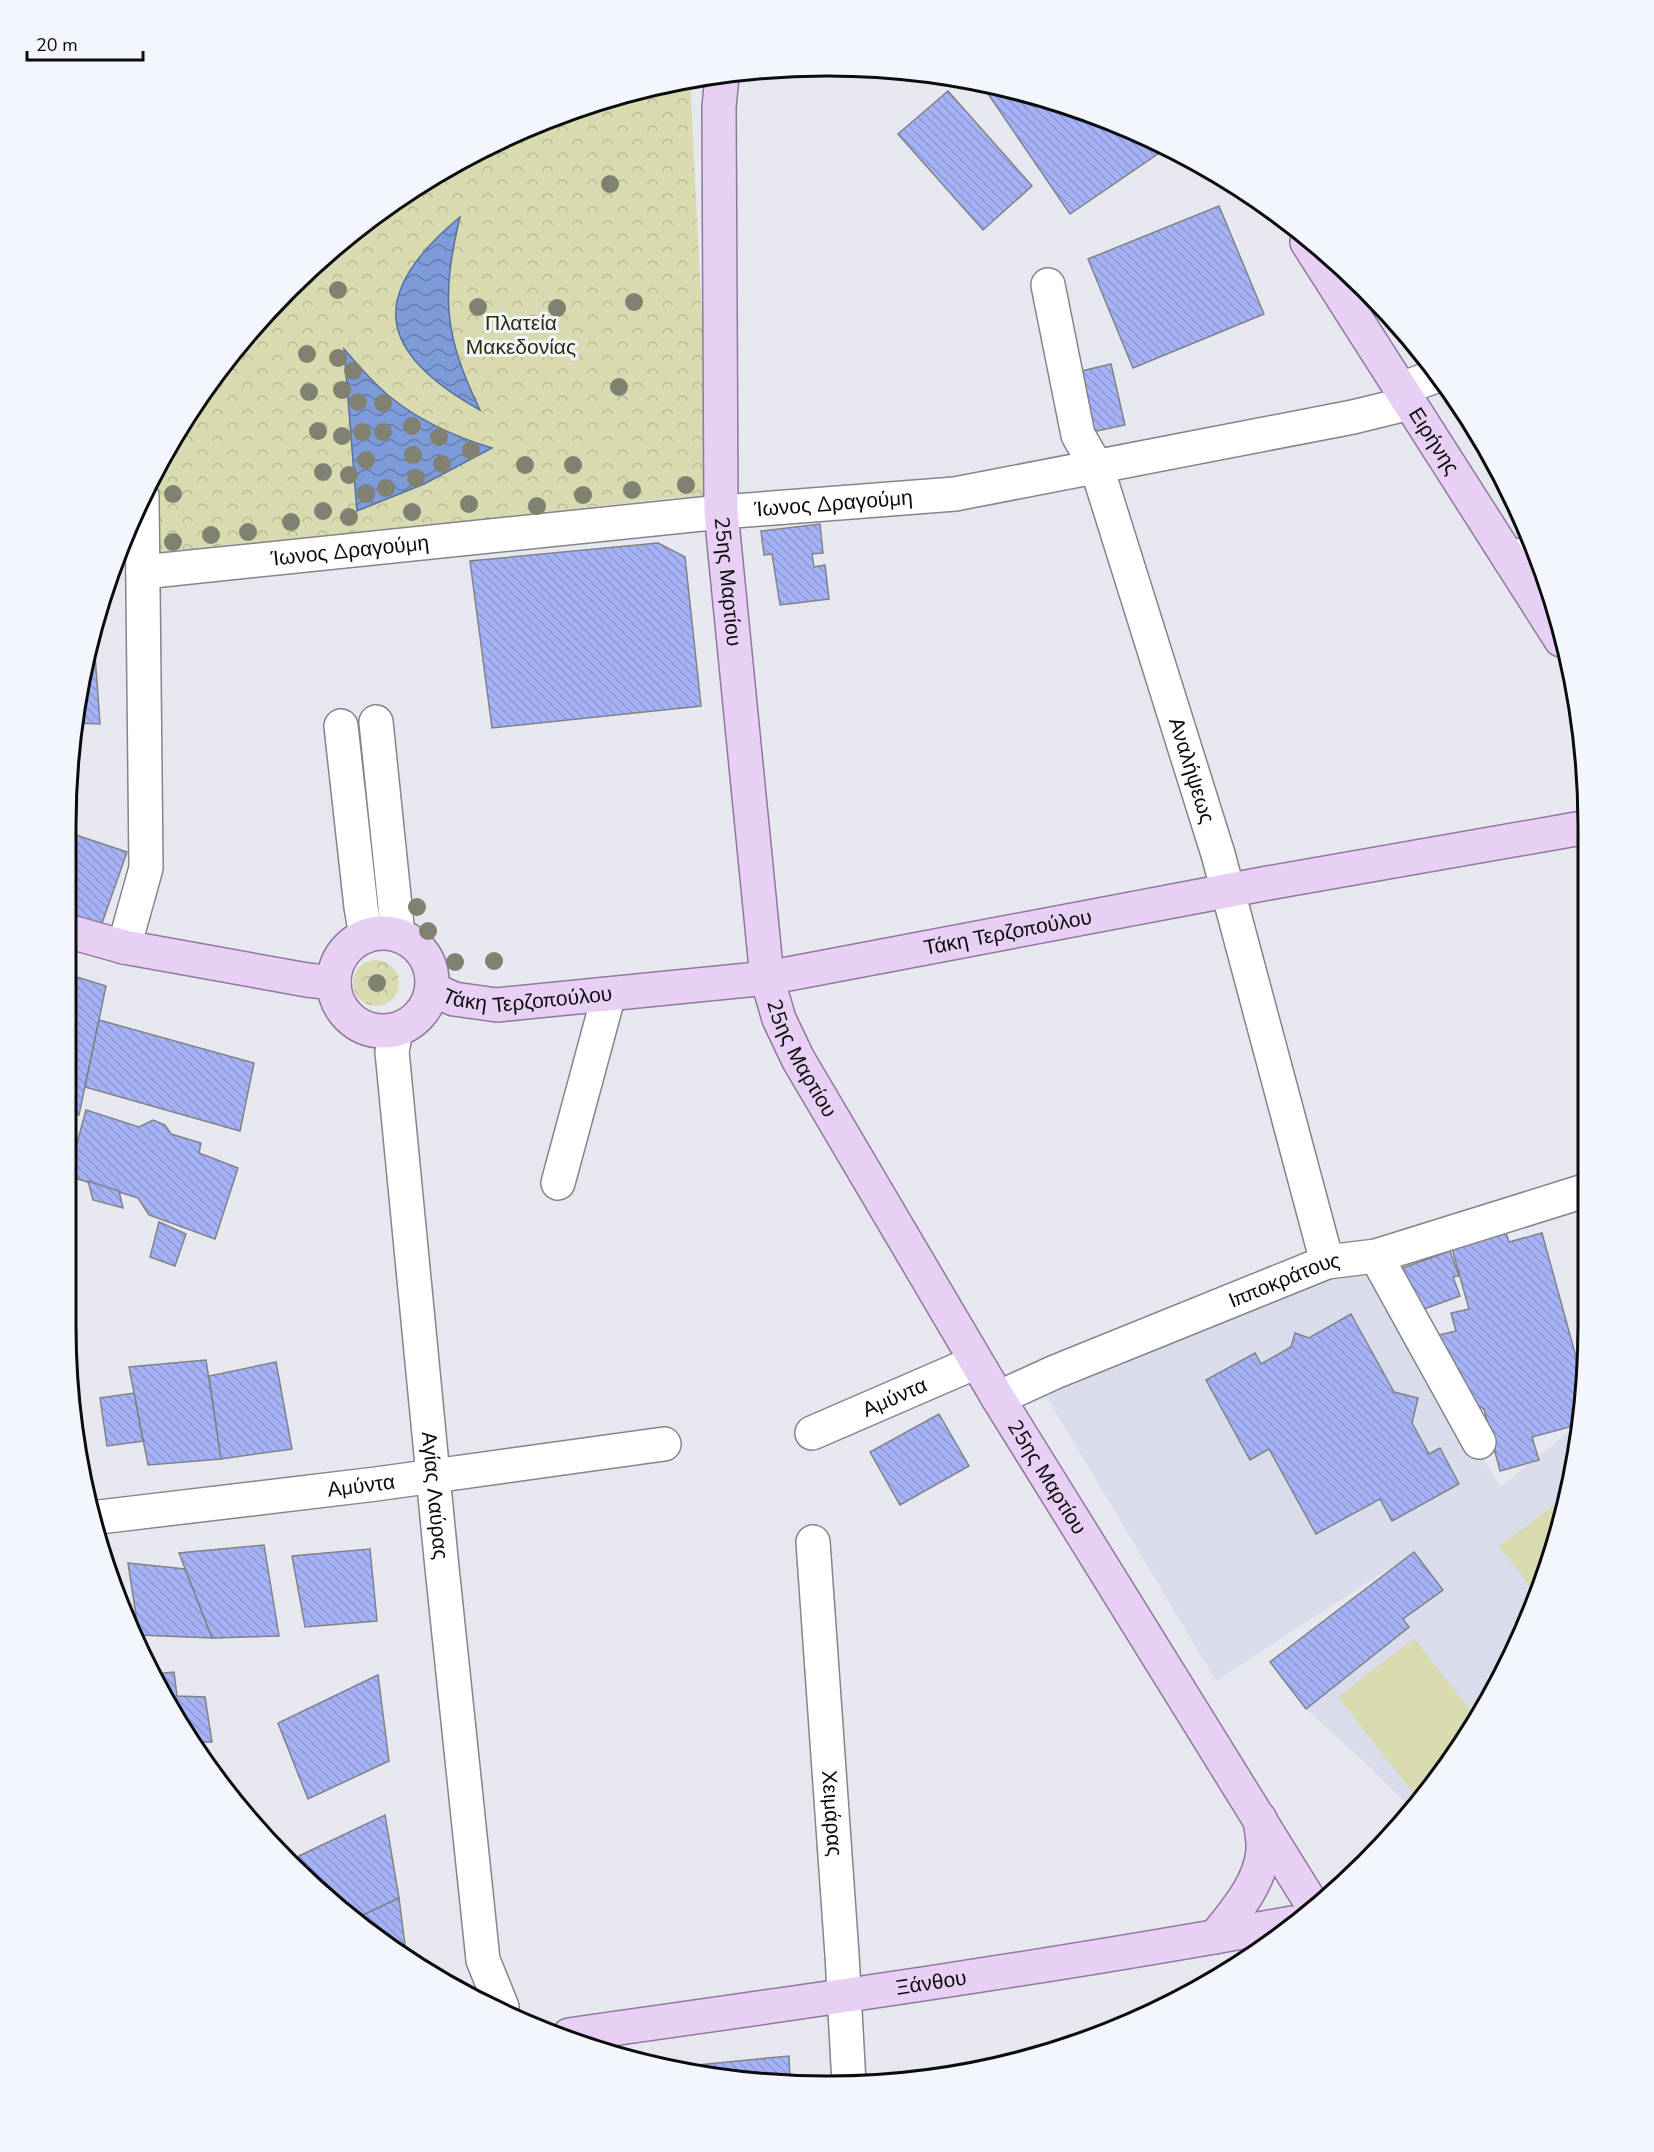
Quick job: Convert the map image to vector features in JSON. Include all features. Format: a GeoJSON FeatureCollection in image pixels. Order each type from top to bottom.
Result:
{"type":"FeatureCollection","features":[{"type":"Feature","properties":{"kind":"main road","name":"25ης Μαρτίου"},"geometry":{"type":"LineString","coordinates":[[721,84],[719,107],[721,512],[767,978],[779,1019],[798,1059],[976,1362],[1309,1900]]}},
{"type":"Feature","properties":{"kind":"main road","name":"Ειρήνης"},"geometry":{"type":"LineString","coordinates":[[1355,294],[1406,396],[1521,556],[1543,601]]}},
{"type":"Feature","properties":{"kind":"main road","name":"Τάκη Τερζοπούλου"},"geometry":{"type":"LineString","coordinates":[[432,989],[454,999],[497,1005],[767,978],[1226,891],[1578,829]]}},
{"type":"Feature","properties":{"kind":"main road"},"geometry":{"type":"LineString","coordinates":[[386,933],[398,935],[414,944],[425,956],[432,972],[432,989],[428,1002],[420,1015],[409,1024],[396,1030],[374,1030],[353,1021],[343,1011],[334,983],[336,968],[342,954],[353,943],[366,936],[386,933]]}},
{"type":"Feature","properties":{"kind":"main road"},"geometry":{"type":"LineString","coordinates":[[76,934],[124,947],[307,981],[334,983]]}},
{"type":"Feature","properties":{"kind":"main road"},"geometry":{"type":"LineString","coordinates":[[1215,1937],[1240,1905],[1258,1874],[1263,1851],[1260,1818]]}},
{"type":"Feature","properties":{"kind":"main road","name":"Ξάνθου"},"geometry":{"type":"LineString","coordinates":[[580,2034],[845,1996],[1276,1926]]}},
{"type":"Feature","properties":{"kind":"street","name":"Αναλήψεως"},"geometry":{"type":"LineString","coordinates":[[1048,285],[1078,435],[1098,468],[1214,843],[1280,1079],[1327,1262]]}},
{"type":"Feature","properties":{"kind":"street","name":"Ίωνος Δραγούμη"},"geometry":{"type":"LineString","coordinates":[[143,572],[721,512],[955,494],[1341,420],[1406,396],[1429,380]]}},
{"type":"Feature","properties":{"kind":"street"},"geometry":{"type":"LineString","coordinates":[[124,947],[146,868],[142,521]]}},
{"type":"Feature","properties":{"kind":"street"},"geometry":{"type":"LineString","coordinates":[[376,722],[398,935]]}},
{"type":"Feature","properties":{"kind":"street"},"geometry":{"type":"LineString","coordinates":[[342,726],[366,936]]}},
{"type":"Feature","properties":{"kind":"street"},"geometry":{"type":"LineString","coordinates":[[558,1183],[609,994]]}},
{"type":"Feature","properties":{"kind":"street","name":"Αγίας Λαύρας"},"geometry":{"type":"LineString","coordinates":[[396,1030],[392,1052],[483,1960],[498,1999]]}},
{"type":"Feature","properties":{"kind":"street","name":"Ιπποκράτους"},"geometry":{"type":"LineString","coordinates":[[998,1398],[1055,1372],[1327,1262],[1376,1256],[1578,1193]]}},
{"type":"Feature","properties":{"kind":"street"},"geometry":{"type":"LineString","coordinates":[[1376,1256],[1479,1442]]}},
{"type":"Feature","properties":{"kind":"street","name":"Αμύντα"},"geometry":{"type":"LineString","coordinates":[[812,1433],[976,1362]]}},
{"type":"Feature","properties":{"kind":"street","name":"Αμύντα"},"geometry":{"type":"LineString","coordinates":[[102,1517],[434,1476],[664,1444]]}},
{"type":"Feature","properties":{"kind":"street","name":"Χειμάρας"},"geometry":{"type":"LineString","coordinates":[[813,1542],[849,2075]]}},
{"type":"Feature","properties":{"kind":"street","name":"Αγίας Λαύρας"},"geometry":{"type":"LineString","coordinates":[[477,1989],[483,1960]]}},
{"type":"Feature","properties":{"kind":"shaded area"},"geometry":{"type":"Polygon","coordinates":[[[1369,1261],[1500,1487],[1570,1431],[1552,1519],[1538,1566],[1520,1612],[1477,1700],[1451,1742],[1405,1802],[1306,1709],[1270,1662],[1404,1559],[1216,1681],[1046,1396],[1369,1261]]]}},
{"type":"Feature","properties":{"kind":"green space","name":"Πλατεία Μακεδονίας"},"geometry":{"type":"Polygon","coordinates":[[[690,89],[711,496],[671,498],[159,556],[158,487],[177,452],[203,410],[263,332],[296,296],[332,263],[410,203],[495,154],[586,116],[633,102],[690,89]]]}},
{"type":"Feature","properties":{"kind":"green space"},"geometry":{"type":"Polygon","coordinates":[[[376,960],[392,967],[399,983],[392,999],[376,1006],[360,999],[353,983],[360,967],[376,960]]]}},
{"type":"Feature","properties":{"kind":"green space"},"geometry":{"type":"Polygon","coordinates":[[[1555,1504],[1530,1586],[1499,1546],[1555,1504]]]}},
{"type":"Feature","properties":{"kind":"green space"},"geometry":{"type":"Polygon","coordinates":[[[1414,1638],[1471,1710],[1451,1742],[1413,1793],[1338,1697],[1414,1638]]]}},
{"type":"Feature","properties":{"kind":"water"},"geometry":{"type":"Polygon","coordinates":[[[460,217],[450,270],[449,315],[459,359],[480,410],[445,388],[420,366],[403,344],[396,321],[398,297],[409,271],[430,245],[460,217]]]}},
{"type":"Feature","properties":{"kind":"water"},"geometry":{"type":"Polygon","coordinates":[[[344,349],[383,391],[400,405],[451,433],[492,448],[424,484],[357,511],[344,349]]]}},
{"type":"Feature","properties":{"kind":"building"},"geometry":{"type":"Polygon","coordinates":[[[948,91],[1032,186],[983,230],[898,134],[948,91]]]}},
{"type":"Feature","properties":{"kind":"building"},"geometry":{"type":"Polygon","coordinates":[[[989,95],[1068,116],[1158,154],[1070,214],[989,95]]]}},
{"type":"Feature","properties":{"kind":"building"},"geometry":{"type":"Polygon","coordinates":[[[1219,206],[1264,314],[1133,368],[1088,259],[1219,206]]]}},
{"type":"Feature","properties":{"kind":"building"},"geometry":{"type":"Polygon","coordinates":[[[1111,364],[1125,425],[1087,433],[1073,373],[1111,364]]]}},
{"type":"Feature","properties":{"kind":"building"},"geometry":{"type":"Polygon","coordinates":[[[820,524],[823,553],[812,554],[814,567],[825,565],[829,599],[780,605],[772,554],[764,555],[761,531],[820,524]]]}},
{"type":"Feature","properties":{"kind":"building"},"geometry":{"type":"Polygon","coordinates":[[[658,543],[685,557],[701,706],[492,728],[470,561],[658,543]]]}},
{"type":"Feature","properties":{"kind":"building"},"geometry":{"type":"Polygon","coordinates":[[[95,661],[100,724],[84,723],[95,661]]]}},
{"type":"Feature","properties":{"kind":"building"},"geometry":{"type":"Polygon","coordinates":[[[76,835],[127,852],[101,926],[76,917],[76,835]]]}},
{"type":"Feature","properties":{"kind":"building"},"geometry":{"type":"Polygon","coordinates":[[[76,977],[106,986],[79,1115],[76,1114],[76,977]]]}},
{"type":"Feature","properties":{"kind":"building"},"geometry":{"type":"Polygon","coordinates":[[[99,1020],[254,1063],[240,1131],[85,1087],[99,1020]]]}},
{"type":"Feature","properties":{"kind":"building"},"geometry":{"type":"Polygon","coordinates":[[[86,1110],[139,1127],[153,1120],[165,1125],[171,1134],[201,1143],[199,1153],[238,1168],[215,1239],[149,1215],[138,1198],[76,1179],[76,1147],[86,1110]]]}},
{"type":"Feature","properties":{"kind":"building"},"geometry":{"type":"Polygon","coordinates":[[[88,1181],[119,1191],[123,1208],[93,1200],[88,1181]]]}},
{"type":"Feature","properties":{"kind":"building"},"geometry":{"type":"Polygon","coordinates":[[[159,1222],[186,1234],[175,1266],[150,1257],[159,1222]]]}},
{"type":"Feature","properties":{"kind":"building"},"geometry":{"type":"Polygon","coordinates":[[[1504,1227],[1509,1242],[1542,1233],[1577,1359],[1570,1427],[1532,1437],[1539,1460],[1500,1471],[1484,1409],[1460,1394],[1430,1337],[1456,1331],[1451,1313],[1469,1309],[1450,1241],[1504,1227]]]}},
{"type":"Feature","properties":{"kind":"building"},"geometry":{"type":"Polygon","coordinates":[[[1450,1251],[1459,1276],[1453,1277],[1460,1296],[1410,1314],[1394,1271],[1450,1251]]]}},
{"type":"Feature","properties":{"kind":"building"},"geometry":{"type":"Polygon","coordinates":[[[1351,1314],[1394,1392],[1418,1398],[1412,1423],[1429,1454],[1440,1448],[1459,1484],[1392,1521],[1380,1499],[1316,1534],[1269,1449],[1250,1460],[1206,1380],[1255,1353],[1261,1364],[1291,1347],[1295,1333],[1309,1338],[1351,1314]]]}},
{"type":"Feature","properties":{"kind":"building"},"geometry":{"type":"Polygon","coordinates":[[[206,1360],[221,1459],[148,1465],[129,1367],[206,1360]]]}},
{"type":"Feature","properties":{"kind":"building"},"geometry":{"type":"Polygon","coordinates":[[[276,1362],[292,1449],[221,1459],[209,1376],[276,1362]]]}},
{"type":"Feature","properties":{"kind":"building"},"geometry":{"type":"Polygon","coordinates":[[[134,1393],[143,1441],[107,1446],[100,1398],[134,1393]]]}},
{"type":"Feature","properties":{"kind":"building"},"geometry":{"type":"Polygon","coordinates":[[[939,1414],[969,1466],[900,1505],[870,1452],[939,1414]]]}},
{"type":"Feature","properties":{"kind":"building"},"geometry":{"type":"Polygon","coordinates":[[[264,1545],[279,1636],[212,1638],[179,1553],[264,1545]]]}},
{"type":"Feature","properties":{"kind":"building"},"geometry":{"type":"Polygon","coordinates":[[[370,1549],[377,1621],[305,1627],[292,1556],[370,1549]]]}},
{"type":"Feature","properties":{"kind":"building"},"geometry":{"type":"Polygon","coordinates":[[[1414,1552],[1443,1590],[1403,1619],[1409,1627],[1306,1709],[1270,1662],[1414,1552]]]}},
{"type":"Feature","properties":{"kind":"building"},"geometry":{"type":"Polygon","coordinates":[[[128,1563],[185,1569],[212,1638],[144,1635],[136,1617],[128,1563]]]}},
{"type":"Feature","properties":{"kind":"building"},"geometry":{"type":"Polygon","coordinates":[[[174,1672],[177,1696],[205,1697],[212,1742],[203,1742],[163,1673],[174,1672]]]}},
{"type":"Feature","properties":{"kind":"building"},"geometry":{"type":"Polygon","coordinates":[[[378,1675],[389,1761],[308,1799],[278,1723],[378,1675]]]}},
{"type":"Feature","properties":{"kind":"building"},"geometry":{"type":"Polygon","coordinates":[[[385,1815],[399,1898],[364,1915],[332,1889],[300,1860],[299,1856],[385,1815]]]}},
{"type":"Feature","properties":{"kind":"building"},"geometry":{"type":"Polygon","coordinates":[[[399,1898],[405,1945],[370,1920],[364,1915],[399,1898]]]}},
{"type":"Feature","properties":{"kind":"building"},"geometry":{"type":"Polygon","coordinates":[[[789,2056],[790,2074],[729,2069],[702,2064],[789,2056]]]}}]}
